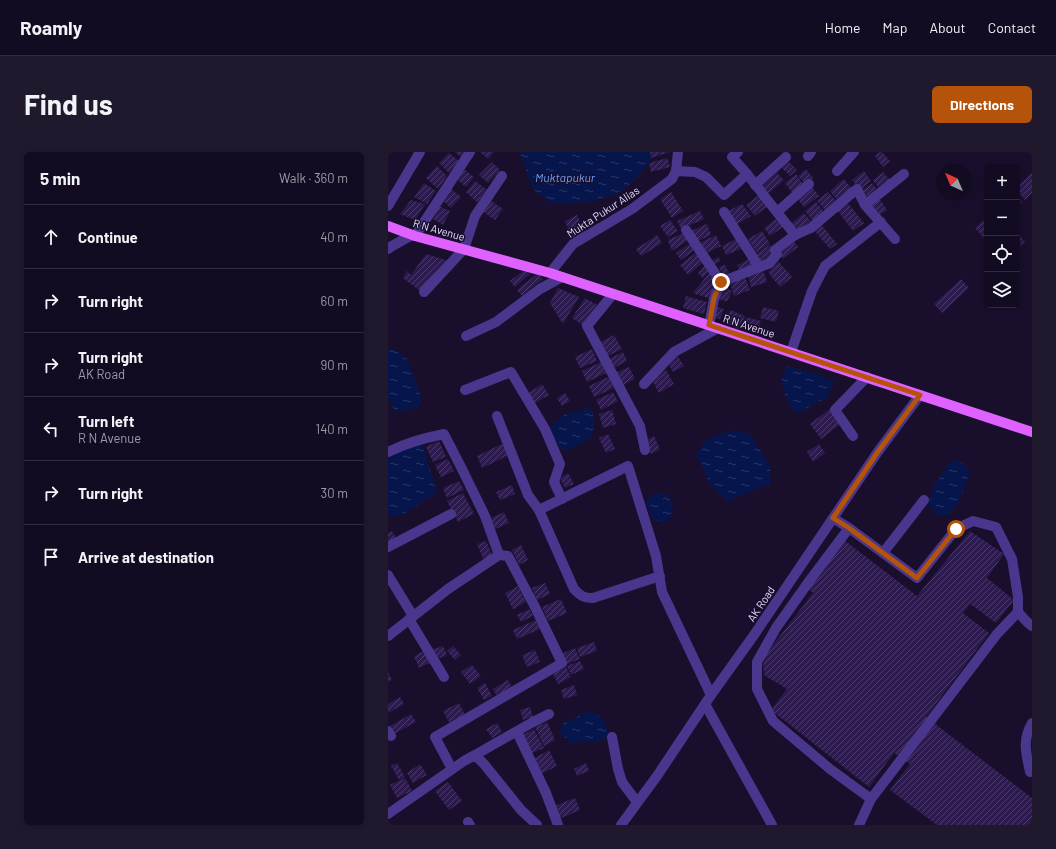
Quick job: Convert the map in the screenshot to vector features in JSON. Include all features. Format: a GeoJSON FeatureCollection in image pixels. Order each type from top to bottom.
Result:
{"type":"FeatureCollection","features":[{"type":"Feature","properties":{"kind":"main road","name":"R N Avenue"},"geometry":{"type":"LineString","coordinates":[[388,226],[414,236],[550,273],[1032,432]]}},
{"type":"Feature","properties":{"kind":"street"},"geometry":{"type":"LineString","coordinates":[[388,206],[420,152]]}},
{"type":"Feature","properties":{"kind":"street"},"geometry":{"type":"LineString","coordinates":[[388,249],[414,236],[470,152]]}},
{"type":"Feature","properties":{"kind":"street"},"geometry":{"type":"LineString","coordinates":[[678,152],[676,171],[695,172],[706,177],[724,195],[747,174]]}},
{"type":"Feature","properties":{"kind":"street"},"geometry":{"type":"LineString","coordinates":[[738,152],[732,158],[747,174],[795,235]]}},
{"type":"Feature","properties":{"kind":"street"},"geometry":{"type":"LineString","coordinates":[[837,171],[854,152]]}},
{"type":"Feature","properties":{"kind":"street"},"geometry":{"type":"LineString","coordinates":[[755,185],[786,157]]}},
{"type":"Feature","properties":{"kind":"street","name":"Mukta Pukur Alias"},"geometry":{"type":"LineString","coordinates":[[550,273],[573,244],[632,209],[672,179],[676,171]]}},
{"type":"Feature","properties":{"kind":"street"},"geometry":{"type":"LineString","coordinates":[[864,205],[904,174]]}},
{"type":"Feature","properties":{"kind":"street"},"geometry":{"type":"LineString","coordinates":[[424,292],[464,249],[475,216],[502,176]]}},
{"type":"Feature","properties":{"kind":"street"},"geometry":{"type":"LineString","coordinates":[[777,212],[809,184]]}},
{"type":"Feature","properties":{"kind":"street"},"geometry":{"type":"LineString","coordinates":[[644,384],[674,352],[713,327],[714,298],[721,282],[770,263],[777,254],[776,250],[795,235],[811,228],[857,189],[864,205],[896,239]]}},
{"type":"Feature","properties":{"kind":"street"},"geometry":{"type":"LineString","coordinates":[[724,212],[759,267]]}},
{"type":"Feature","properties":{"kind":"street"},"geometry":{"type":"LineString","coordinates":[[791,352],[812,291],[825,266],[881,222]]}},
{"type":"Feature","properties":{"kind":"street"},"geometry":{"type":"LineString","coordinates":[[686,230],[721,282]]}},
{"type":"Feature","properties":{"kind":"street"},"geometry":{"type":"LineString","coordinates":[[466,336],[496,322],[540,289],[562,277]]}},
{"type":"Feature","properties":{"kind":"street"},"geometry":{"type":"LineString","coordinates":[[613,294],[587,326],[640,426],[645,450]]}},
{"type":"Feature","properties":{"kind":"street"},"geometry":{"type":"LineString","coordinates":[[465,390],[511,372],[545,429],[560,464],[554,482],[562,499]]}},
{"type":"Feature","properties":{"kind":"street"},"geometry":{"type":"LineString","coordinates":[[853,436],[835,410],[866,377]]}},
{"type":"Feature","properties":{"kind":"street","name":"AK Road"},"geometry":{"type":"LineString","coordinates":[[621,825],[754,635],[877,453],[920,395]]}},
{"type":"Feature","properties":{"kind":"street"},"geometry":{"type":"LineString","coordinates":[[497,416],[528,495],[539,510],[574,589],[579,594],[585,598],[593,598],[660,576]]}},
{"type":"Feature","properties":{"kind":"street"},"geometry":{"type":"LineString","coordinates":[[388,452],[404,444],[444,434],[485,516],[499,556]]}},
{"type":"Feature","properties":{"kind":"street"},"geometry":{"type":"LineString","coordinates":[[539,510],[628,466],[656,556],[662,592],[711,695]]}},
{"type":"Feature","properties":{"kind":"street"},"geometry":{"type":"LineString","coordinates":[[883,553],[924,500]]}},
{"type":"Feature","properties":{"kind":"street"},"geometry":{"type":"LineString","coordinates":[[388,547],[451,514]]}},
{"type":"Feature","properties":{"kind":"street"},"geometry":{"type":"LineString","coordinates":[[833,518],[917,578],[956,529],[973,521],[996,528],[1012,559],[1018,597],[1018,612],[1026,622],[1032,626]]}},
{"type":"Feature","properties":{"kind":"street"},"geometry":{"type":"LineString","coordinates":[[849,528],[776,628],[757,662],[757,689],[773,721],[830,769],[872,799]]}},
{"type":"Feature","properties":{"kind":"street"},"geometry":{"type":"LineString","coordinates":[[388,636],[448,590],[499,556],[508,556],[562,663],[435,736],[452,769]]}},
{"type":"Feature","properties":{"kind":"street"},"geometry":{"type":"LineString","coordinates":[[388,575],[444,676]]}},
{"type":"Feature","properties":{"kind":"street"},"geometry":{"type":"LineString","coordinates":[[859,825],[872,799],[997,634],[1018,612]]}},
{"type":"Feature","properties":{"kind":"street"},"geometry":{"type":"LineString","coordinates":[[705,704],[772,825]]}},
{"type":"Feature","properties":{"kind":"street"},"geometry":{"type":"LineString","coordinates":[[388,814],[464,760],[549,714]]}},
{"type":"Feature","properties":{"kind":"street"},"geometry":{"type":"LineString","coordinates":[[1030,772],[1025,747],[1026,737],[1032,723]]}},
{"type":"Feature","properties":{"kind":"street"},"geometry":{"type":"LineString","coordinates":[[517,732],[546,793],[558,825]]}},
{"type":"Feature","properties":{"kind":"street"},"geometry":{"type":"LineString","coordinates":[[612,737],[622,782],[637,802]]}},
{"type":"Feature","properties":{"kind":"street"},"geometry":{"type":"LineString","coordinates":[[475,755],[521,810],[536,825]]}},
{"type":"Feature","properties":{"kind":"water","name":"Muktapukur"},"geometry":{"type":"Polygon","coordinates":[[[519,152],[649,152],[651,159],[636,179],[616,195],[587,202],[552,204],[535,191],[527,175],[524,161],[519,152]]]}},
{"type":"Feature","properties":{"kind":"water"},"geometry":{"type":"Polygon","coordinates":[[[388,349],[395,350],[407,359],[422,402],[416,408],[395,412],[388,396],[388,349]]]}},
{"type":"Feature","properties":{"kind":"water"},"geometry":{"type":"Polygon","coordinates":[[[787,366],[834,381],[828,397],[796,414],[788,403],[781,382],[787,366]]]}},
{"type":"Feature","properties":{"kind":"water"},"geometry":{"type":"Polygon","coordinates":[[[590,408],[594,414],[594,429],[586,441],[565,451],[552,442],[551,425],[566,414],[590,408]]]}},
{"type":"Feature","properties":{"kind":"water"},"geometry":{"type":"Polygon","coordinates":[[[735,430],[750,434],[770,466],[771,483],[727,501],[710,484],[696,454],[704,442],[716,435],[735,430]]]}},
{"type":"Feature","properties":{"kind":"water"},"geometry":{"type":"Polygon","coordinates":[[[415,444],[423,446],[437,492],[402,515],[388,515],[388,458],[415,444]]]}},
{"type":"Feature","properties":{"kind":"water"},"geometry":{"type":"Polygon","coordinates":[[[959,460],[968,468],[969,475],[959,502],[947,516],[937,516],[928,504],[935,483],[951,462],[959,460]]]}},
{"type":"Feature","properties":{"kind":"water"},"geometry":{"type":"Polygon","coordinates":[[[667,493],[673,506],[672,516],[664,523],[653,519],[645,502],[653,494],[667,493]]]}},
{"type":"Feature","properties":{"kind":"water"},"geometry":{"type":"Polygon","coordinates":[[[587,712],[600,716],[609,735],[602,741],[571,743],[560,733],[562,724],[587,712]]]}},
{"type":"Feature","properties":{"kind":"building"},"geometry":{"type":"Polygon","coordinates":[[[455,152],[465,152],[461,157],[455,152]]]}},
{"type":"Feature","properties":{"kind":"building"},"geometry":{"type":"Polygon","coordinates":[[[480,152],[494,152],[488,159],[480,152]]]}},
{"type":"Feature","properties":{"kind":"building"},"geometry":{"type":"Polygon","coordinates":[[[650,152],[670,152],[651,158],[650,152]]]}},
{"type":"Feature","properties":{"kind":"building"},"geometry":{"type":"Polygon","coordinates":[[[882,152],[890,161],[883,167],[875,156],[882,152]]]}},
{"type":"Feature","properties":{"kind":"building"},"geometry":{"type":"Polygon","coordinates":[[[449,153],[460,162],[449,173],[439,163],[449,153]]]}},
{"type":"Feature","properties":{"kind":"building"},"geometry":{"type":"Polygon","coordinates":[[[667,158],[670,167],[651,172],[649,163],[667,158]]]}},
{"type":"Feature","properties":{"kind":"building"},"geometry":{"type":"Polygon","coordinates":[[[787,160],[797,170],[790,176],[780,166],[787,160]]]}},
{"type":"Feature","properties":{"kind":"building"},"geometry":{"type":"Polygon","coordinates":[[[492,162],[500,170],[488,183],[479,175],[492,162]]]}},
{"type":"Feature","properties":{"kind":"building"},"geometry":{"type":"Polygon","coordinates":[[[437,166],[447,176],[438,189],[426,178],[437,166]]]}},
{"type":"Feature","properties":{"kind":"building"},"geometry":{"type":"Polygon","coordinates":[[[806,169],[813,178],[806,184],[798,176],[806,169]]]}},
{"type":"Feature","properties":{"kind":"building"},"geometry":{"type":"Polygon","coordinates":[[[465,170],[474,177],[466,187],[457,179],[465,170]]]}},
{"type":"Feature","properties":{"kind":"building"},"geometry":{"type":"Polygon","coordinates":[[[864,171],[871,181],[860,190],[852,180],[864,171]]]}},
{"type":"Feature","properties":{"kind":"building"},"geometry":{"type":"Polygon","coordinates":[[[883,172],[891,181],[880,190],[873,180],[883,172]]]}},
{"type":"Feature","properties":{"kind":"building"},"geometry":{"type":"Polygon","coordinates":[[[777,173],[784,180],[768,194],[761,187],[777,173]]]}},
{"type":"Feature","properties":{"kind":"building"},"geometry":{"type":"Polygon","coordinates":[[[1032,173],[1032,193],[1025,200],[1020,194],[1020,184],[1032,173]]]}},
{"type":"Feature","properties":{"kind":"building"},"geometry":{"type":"Polygon","coordinates":[[[796,174],[804,185],[793,194],[785,183],[796,174]]]}},
{"type":"Feature","properties":{"kind":"building"},"geometry":{"type":"Polygon","coordinates":[[[844,179],[851,188],[837,200],[830,191],[844,179]]]}},
{"type":"Feature","properties":{"kind":"building"},"geometry":{"type":"Polygon","coordinates":[[[475,181],[487,190],[477,202],[466,192],[475,181]]]}},
{"type":"Feature","properties":{"kind":"building"},"geometry":{"type":"Polygon","coordinates":[[[424,183],[436,191],[427,204],[414,197],[424,183]]]}},
{"type":"Feature","properties":{"kind":"building"},"geometry":{"type":"Polygon","coordinates":[[[872,183],[879,192],[869,199],[863,190],[872,183]]]}},
{"type":"Feature","properties":{"kind":"building"},"geometry":{"type":"Polygon","coordinates":[[[812,187],[819,196],[804,207],[797,198],[812,187]]]}},
{"type":"Feature","properties":{"kind":"building"},"geometry":{"type":"Polygon","coordinates":[[[450,188],[461,197],[451,208],[441,199],[450,188]]]}},
{"type":"Feature","properties":{"kind":"building"},"geometry":{"type":"Polygon","coordinates":[[[671,192],[683,211],[672,218],[660,199],[671,192]]]}},
{"type":"Feature","properties":{"kind":"building"},"geometry":{"type":"Polygon","coordinates":[[[828,192],[836,201],[825,210],[817,201],[828,192]]]}},
{"type":"Feature","properties":{"kind":"building"},"geometry":{"type":"Polygon","coordinates":[[[759,195],[768,206],[755,216],[746,205],[759,195]]]}},
{"type":"Feature","properties":{"kind":"building"},"geometry":{"type":"Polygon","coordinates":[[[879,198],[887,210],[878,216],[870,205],[879,198]]]}},
{"type":"Feature","properties":{"kind":"building"},"geometry":{"type":"Polygon","coordinates":[[[411,200],[425,204],[415,220],[400,214],[411,200]]]}},
{"type":"Feature","properties":{"kind":"building"},"geometry":{"type":"Polygon","coordinates":[[[490,200],[503,209],[495,220],[482,211],[490,200]]]}},
{"type":"Feature","properties":{"kind":"building"},"geometry":{"type":"Polygon","coordinates":[[[816,202],[824,212],[813,221],[805,211],[816,202]]]}},
{"type":"Feature","properties":{"kind":"building"},"geometry":{"type":"Polygon","coordinates":[[[847,202],[864,223],[853,231],[837,210],[847,202]]]}},
{"type":"Feature","properties":{"kind":"building"},"geometry":{"type":"Polygon","coordinates":[[[742,204],[751,216],[736,225],[728,211],[742,204]]]}},
{"type":"Feature","properties":{"kind":"building"},"geometry":{"type":"Polygon","coordinates":[[[439,206],[450,211],[443,225],[433,219],[439,206]]]}},
{"type":"Feature","properties":{"kind":"building"},"geometry":{"type":"Polygon","coordinates":[[[700,211],[704,219],[681,229],[677,221],[700,211]]]}},
{"type":"Feature","properties":{"kind":"building"},"geometry":{"type":"Polygon","coordinates":[[[804,213],[811,221],[798,232],[790,224],[804,213]]]}},
{"type":"Feature","properties":{"kind":"building"},"geometry":{"type":"Polygon","coordinates":[[[577,215],[585,233],[572,238],[565,221],[577,215]]]}},
{"type":"Feature","properties":{"kind":"building"},"geometry":{"type":"Polygon","coordinates":[[[776,219],[783,227],[770,236],[764,228],[776,219]]]}},
{"type":"Feature","properties":{"kind":"building"},"geometry":{"type":"Polygon","coordinates":[[[670,220],[678,231],[668,237],[660,226],[670,220]]]}},
{"type":"Feature","properties":{"kind":"building"},"geometry":{"type":"Polygon","coordinates":[[[984,220],[984,238],[975,228],[984,220]]]}},
{"type":"Feature","properties":{"kind":"building"},"geometry":{"type":"Polygon","coordinates":[[[820,223],[837,244],[830,249],[813,229],[820,223]]]}},
{"type":"Feature","properties":{"kind":"building"},"geometry":{"type":"Polygon","coordinates":[[[707,224],[711,235],[696,242],[691,231],[707,224]]]}},
{"type":"Feature","properties":{"kind":"building"},"geometry":{"type":"Polygon","coordinates":[[[762,231],[770,244],[756,252],[748,239],[762,231]]]}},
{"type":"Feature","properties":{"kind":"building"},"geometry":{"type":"Polygon","coordinates":[[[685,232],[688,240],[672,251],[668,240],[685,232]]]}},
{"type":"Feature","properties":{"kind":"building"},"geometry":{"type":"Polygon","coordinates":[[[657,235],[662,243],[641,256],[636,249],[657,235]]]}},
{"type":"Feature","properties":{"kind":"building"},"geometry":{"type":"Polygon","coordinates":[[[716,235],[721,246],[704,254],[699,243],[716,235]]]}},
{"type":"Feature","properties":{"kind":"building"},"geometry":{"type":"Polygon","coordinates":[[[1020,236],[1025,242],[1020,246],[1020,236]]]}},
{"type":"Feature","properties":{"kind":"building"},"geometry":{"type":"Polygon","coordinates":[[[738,238],[743,248],[726,255],[722,246],[738,238]]]}},
{"type":"Feature","properties":{"kind":"building"},"geometry":{"type":"Polygon","coordinates":[[[792,239],[798,247],[783,259],[777,251],[792,239]]]}},
{"type":"Feature","properties":{"kind":"building"},"geometry":{"type":"Polygon","coordinates":[[[691,243],[696,249],[681,260],[676,253],[691,243]]]}},
{"type":"Feature","properties":{"kind":"building"},"geometry":{"type":"Polygon","coordinates":[[[770,245],[776,254],[761,263],[756,253],[770,245]]]}},
{"type":"Feature","properties":{"kind":"building"},"geometry":{"type":"Polygon","coordinates":[[[697,252],[705,261],[688,275],[680,265],[697,252]]]}},
{"type":"Feature","properties":{"kind":"building"},"geometry":{"type":"Polygon","coordinates":[[[426,254],[449,261],[419,290],[403,278],[407,271],[411,275],[426,254]]]}},
{"type":"Feature","properties":{"kind":"building"},"geometry":{"type":"Polygon","coordinates":[[[719,257],[720,262],[711,265],[710,261],[719,257]]]}},
{"type":"Feature","properties":{"kind":"building"},"geometry":{"type":"Polygon","coordinates":[[[752,258],[755,265],[740,272],[737,265],[752,258]]]}},
{"type":"Feature","properties":{"kind":"building"},"geometry":{"type":"Polygon","coordinates":[[[779,262],[792,277],[780,287],[768,272],[779,262]]]}},
{"type":"Feature","properties":{"kind":"building"},"geometry":{"type":"Polygon","coordinates":[[[725,265],[729,273],[723,276],[719,267],[725,265]]]}},
{"type":"Feature","properties":{"kind":"building"},"geometry":{"type":"Polygon","coordinates":[[[704,266],[709,271],[703,278],[698,273],[704,266]]]}},
{"type":"Feature","properties":{"kind":"building"},"geometry":{"type":"Polygon","coordinates":[[[526,269],[530,274],[515,287],[510,281],[526,269]]]}},
{"type":"Feature","properties":{"kind":"building"},"geometry":{"type":"Polygon","coordinates":[[[763,270],[767,282],[751,287],[748,275],[763,270]]]}},
{"type":"Feature","properties":{"kind":"building"},"geometry":{"type":"Polygon","coordinates":[[[710,272],[717,280],[711,299],[693,293],[710,272]]]}},
{"type":"Feature","properties":{"kind":"building"},"geometry":{"type":"Polygon","coordinates":[[[538,273],[543,279],[522,296],[517,290],[538,273]]]}},
{"type":"Feature","properties":{"kind":"building"},"geometry":{"type":"Polygon","coordinates":[[[745,277],[750,290],[734,296],[730,283],[745,277]]]}},
{"type":"Feature","properties":{"kind":"building"},"geometry":{"type":"Polygon","coordinates":[[[961,279],[969,288],[942,313],[934,304],[961,279]]]}},
{"type":"Feature","properties":{"kind":"building"},"geometry":{"type":"Polygon","coordinates":[[[724,287],[732,291],[727,302],[719,299],[724,287]]]}},
{"type":"Feature","properties":{"kind":"building"},"geometry":{"type":"Polygon","coordinates":[[[558,288],[579,297],[563,324],[550,303],[558,288]]]}},
{"type":"Feature","properties":{"kind":"building"},"geometry":{"type":"Polygon","coordinates":[[[686,296],[707,302],[704,314],[683,308],[686,296]]]}},
{"type":"Feature","properties":{"kind":"building"},"geometry":{"type":"Polygon","coordinates":[[[585,298],[597,305],[584,326],[572,318],[585,298]]]}},
{"type":"Feature","properties":{"kind":"building"},"geometry":{"type":"Polygon","coordinates":[[[717,307],[724,309],[720,319],[713,318],[717,307]]]}},
{"type":"Feature","properties":{"kind":"building"},"geometry":{"type":"Polygon","coordinates":[[[763,307],[779,311],[776,322],[760,318],[763,307]]]}},
{"type":"Feature","properties":{"kind":"building"},"geometry":{"type":"Polygon","coordinates":[[[730,310],[745,316],[739,329],[725,323],[730,310]]]}},
{"type":"Feature","properties":{"kind":"building"},"geometry":{"type":"Polygon","coordinates":[[[746,317],[761,321],[757,333],[743,329],[746,317]]]}},
{"type":"Feature","properties":{"kind":"building"},"geometry":{"type":"Polygon","coordinates":[[[614,335],[622,349],[606,357],[598,343],[614,335]]]}},
{"type":"Feature","properties":{"kind":"building"},"geometry":{"type":"Polygon","coordinates":[[[592,349],[597,361],[580,368],[575,357],[592,349]]]}},
{"type":"Feature","properties":{"kind":"building"},"geometry":{"type":"Polygon","coordinates":[[[623,352],[627,361],[612,369],[607,360],[623,352]]]}},
{"type":"Feature","properties":{"kind":"building"},"geometry":{"type":"Polygon","coordinates":[[[677,355],[684,366],[673,372],[667,361],[677,355]]]}},
{"type":"Feature","properties":{"kind":"building"},"geometry":{"type":"Polygon","coordinates":[[[601,362],[606,373],[587,382],[582,371],[601,362]]]}},
{"type":"Feature","properties":{"kind":"building"},"geometry":{"type":"Polygon","coordinates":[[[629,367],[635,379],[621,386],[615,373],[629,367]]]}},
{"type":"Feature","properties":{"kind":"building"},"geometry":{"type":"Polygon","coordinates":[[[666,370],[674,384],[659,393],[651,378],[666,370]]]}},
{"type":"Feature","properties":{"kind":"building"},"geometry":{"type":"Polygon","coordinates":[[[608,377],[614,388],[594,397],[589,386],[608,377]]]}},
{"type":"Feature","properties":{"kind":"building"},"geometry":{"type":"Polygon","coordinates":[[[542,384],[549,395],[533,404],[527,394],[542,384]]]}},
{"type":"Feature","properties":{"kind":"building"},"geometry":{"type":"Polygon","coordinates":[[[613,392],[618,401],[601,410],[596,400],[613,392]]]}},
{"type":"Feature","properties":{"kind":"building"},"geometry":{"type":"Polygon","coordinates":[[[565,393],[570,401],[562,406],[557,398],[565,393]]]}},
{"type":"Feature","properties":{"kind":"building"},"geometry":{"type":"Polygon","coordinates":[[[831,408],[842,423],[821,439],[810,424],[831,408]]]}},
{"type":"Feature","properties":{"kind":"building"},"geometry":{"type":"Polygon","coordinates":[[[612,410],[616,424],[603,428],[599,414],[612,410]]]}},
{"type":"Feature","properties":{"kind":"building"},"geometry":{"type":"Polygon","coordinates":[[[608,434],[615,449],[606,453],[599,438],[608,434]]]}},
{"type":"Feature","properties":{"kind":"building"},"geometry":{"type":"Polygon","coordinates":[[[654,436],[660,449],[651,454],[644,441],[654,436]]]}},
{"type":"Feature","properties":{"kind":"building"},"geometry":{"type":"Polygon","coordinates":[[[439,441],[446,457],[433,462],[426,447],[439,441]]]}},
{"type":"Feature","properties":{"kind":"building"},"geometry":{"type":"Polygon","coordinates":[[[504,443],[509,455],[482,468],[477,456],[504,443]]]}},
{"type":"Feature","properties":{"kind":"building"},"geometry":{"type":"Polygon","coordinates":[[[819,444],[825,453],[813,462],[807,452],[819,444]]]}},
{"type":"Feature","properties":{"kind":"building"},"geometry":{"type":"Polygon","coordinates":[[[448,459],[454,471],[441,477],[435,465],[448,459]]]}},
{"type":"Feature","properties":{"kind":"building"},"geometry":{"type":"Polygon","coordinates":[[[568,473],[574,484],[565,488],[560,478],[568,473]]]}},
{"type":"Feature","properties":{"kind":"building"},"geometry":{"type":"Polygon","coordinates":[[[459,481],[464,490],[447,498],[443,488],[459,481]]]}},
{"type":"Feature","properties":{"kind":"building"},"geometry":{"type":"Polygon","coordinates":[[[512,485],[515,494],[500,500],[496,492],[512,485]]]}},
{"type":"Feature","properties":{"kind":"building"},"geometry":{"type":"Polygon","coordinates":[[[463,493],[474,514],[458,522],[447,501],[463,493]]]}},
{"type":"Feature","properties":{"kind":"building"},"geometry":{"type":"Polygon","coordinates":[[[504,512],[509,523],[495,529],[491,518],[504,512]]]}},
{"type":"Feature","properties":{"kind":"building"},"geometry":{"type":"Polygon","coordinates":[[[392,531],[397,540],[388,545],[388,533],[392,531]]]}},
{"type":"Feature","properties":{"kind":"building"},"geometry":{"type":"Polygon","coordinates":[[[970,531],[1004,554],[987,578],[1014,600],[996,623],[970,604],[963,613],[989,633],[926,717],[1032,798],[1032,825],[937,825],[890,790],[910,764],[894,753],[869,787],[771,710],[787,689],[764,675],[763,658],[813,593],[808,589],[844,540],[917,596],[970,531]]]}},
{"type":"Feature","properties":{"kind":"building"},"geometry":{"type":"Polygon","coordinates":[[[486,541],[493,557],[484,561],[477,544],[486,541]]]}},
{"type":"Feature","properties":{"kind":"building"},"geometry":{"type":"Polygon","coordinates":[[[521,545],[528,560],[519,565],[512,550],[521,545]]]}},
{"type":"Feature","properties":{"kind":"building"},"geometry":{"type":"Polygon","coordinates":[[[545,583],[550,594],[537,600],[532,588],[545,583]]]}},
{"type":"Feature","properties":{"kind":"building"},"geometry":{"type":"Polygon","coordinates":[[[518,586],[526,602],[513,609],[505,593],[518,586]]]}},
{"type":"Feature","properties":{"kind":"building"},"geometry":{"type":"Polygon","coordinates":[[[561,599],[567,613],[548,621],[542,607],[561,599]]]}},
{"type":"Feature","properties":{"kind":"building"},"geometry":{"type":"Polygon","coordinates":[[[529,609],[533,616],[521,622],[517,615],[529,609]]]}},
{"type":"Feature","properties":{"kind":"building"},"geometry":{"type":"Polygon","coordinates":[[[536,620],[540,629],[517,639],[513,630],[536,620]]]}},
{"type":"Feature","properties":{"kind":"building"},"geometry":{"type":"Polygon","coordinates":[[[594,642],[597,651],[580,657],[577,648],[594,642]]]}},
{"type":"Feature","properties":{"kind":"building"},"geometry":{"type":"Polygon","coordinates":[[[443,646],[447,655],[435,660],[431,650],[443,646]]]}},
{"type":"Feature","properties":{"kind":"building"},"geometry":{"type":"Polygon","coordinates":[[[453,646],[461,655],[455,660],[447,651],[453,646]]]}},
{"type":"Feature","properties":{"kind":"building"},"geometry":{"type":"Polygon","coordinates":[[[575,648],[580,659],[565,665],[561,654],[575,648]]]}},
{"type":"Feature","properties":{"kind":"building"},"geometry":{"type":"Polygon","coordinates":[[[426,650],[432,662],[419,668],[414,656],[426,650]]]}},
{"type":"Feature","properties":{"kind":"building"},"geometry":{"type":"Polygon","coordinates":[[[535,650],[540,662],[527,667],[522,655],[535,650]]]}},
{"type":"Feature","properties":{"kind":"building"},"geometry":{"type":"Polygon","coordinates":[[[580,661],[584,669],[571,675],[567,666],[580,661]]]}},
{"type":"Feature","properties":{"kind":"building"},"geometry":{"type":"Polygon","coordinates":[[[472,665],[481,676],[470,684],[461,672],[472,665]]]}},
{"type":"Feature","properties":{"kind":"building"},"geometry":{"type":"Polygon","coordinates":[[[566,667],[571,677],[558,684],[553,674],[566,667]]]}},
{"type":"Feature","properties":{"kind":"building"},"geometry":{"type":"Polygon","coordinates":[[[388,672],[392,680],[388,682],[388,672]]]}},
{"type":"Feature","properties":{"kind":"building"},"geometry":{"type":"Polygon","coordinates":[[[508,680],[512,687],[497,696],[493,689],[508,680]]]}},
{"type":"Feature","properties":{"kind":"building"},"geometry":{"type":"Polygon","coordinates":[[[485,683],[492,696],[484,700],[477,688],[485,683]]]}},
{"type":"Feature","properties":{"kind":"building"},"geometry":{"type":"Polygon","coordinates":[[[574,685],[577,695],[564,699],[561,690],[574,685]]]}},
{"type":"Feature","properties":{"kind":"building"},"geometry":{"type":"Polygon","coordinates":[[[400,697],[404,704],[388,713],[388,704],[400,697]]]}},
{"type":"Feature","properties":{"kind":"building"},"geometry":{"type":"Polygon","coordinates":[[[459,703],[465,715],[450,724],[443,711],[459,703]]]}},
{"type":"Feature","properties":{"kind":"building"},"geometry":{"type":"Polygon","coordinates":[[[530,707],[533,717],[523,720],[520,710],[530,707]]]}},
{"type":"Feature","properties":{"kind":"building"},"geometry":{"type":"Polygon","coordinates":[[[411,714],[416,722],[394,734],[390,726],[411,714]]]}},
{"type":"Feature","properties":{"kind":"building"},"geometry":{"type":"Polygon","coordinates":[[[547,722],[555,740],[544,746],[535,727],[547,722]]]}},
{"type":"Feature","properties":{"kind":"building"},"geometry":{"type":"Polygon","coordinates":[[[497,723],[502,732],[492,738],[486,729],[497,723]]]}},
{"type":"Feature","properties":{"kind":"building"},"geometry":{"type":"Polygon","coordinates":[[[534,729],[544,748],[532,753],[523,735],[534,729]]]}},
{"type":"Feature","properties":{"kind":"building"},"geometry":{"type":"Polygon","coordinates":[[[549,750],[557,766],[541,774],[533,759],[549,750]]]}},
{"type":"Feature","properties":{"kind":"building"},"geometry":{"type":"Polygon","coordinates":[[[397,763],[405,777],[399,780],[391,766],[397,763]]]}},
{"type":"Feature","properties":{"kind":"building"},"geometry":{"type":"Polygon","coordinates":[[[586,763],[589,771],[577,776],[574,769],[586,763]]]}},
{"type":"Feature","properties":{"kind":"building"},"geometry":{"type":"Polygon","coordinates":[[[420,764],[427,775],[413,783],[407,773],[420,764]]]}},
{"type":"Feature","properties":{"kind":"building"},"geometry":{"type":"Polygon","coordinates":[[[405,778],[412,791],[397,798],[390,785],[405,778]]]}},
{"type":"Feature","properties":{"kind":"building"},"geometry":{"type":"Polygon","coordinates":[[[448,782],[462,801],[449,810],[435,791],[448,782]]]}},
{"type":"Feature","properties":{"kind":"building"},"geometry":{"type":"Polygon","coordinates":[[[575,798],[580,810],[559,819],[554,806],[575,798]]]}},
{"type":"Feature","properties":{"kind":"route"},"geometry":{"type":"LineString","coordinates":[[721,282],[714,298],[709,325],[920,395],[877,453],[833,518],[917,578],[956,529]]}}]}
